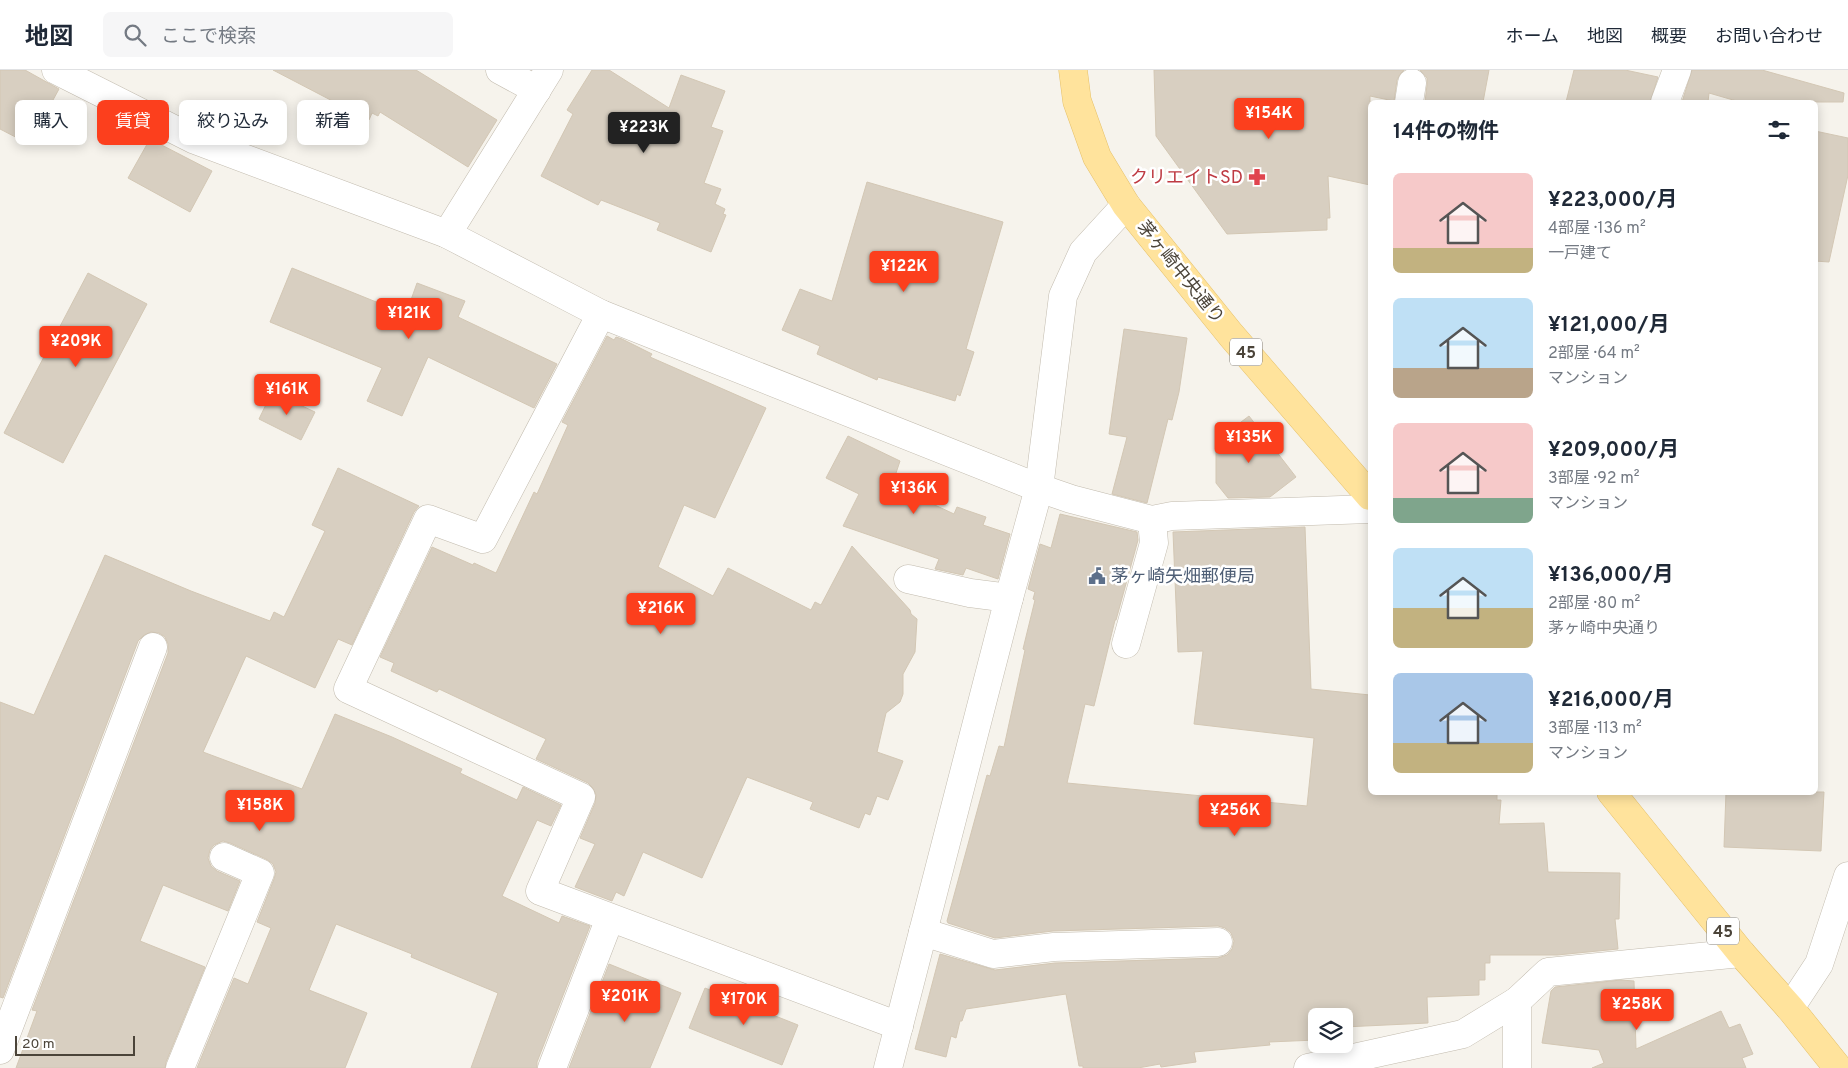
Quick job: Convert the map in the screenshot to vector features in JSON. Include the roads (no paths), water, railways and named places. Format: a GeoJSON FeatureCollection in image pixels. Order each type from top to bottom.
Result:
{"type":"FeatureCollection","features":[{"type":"Feature","properties":{"kind":"main road","name":"茅ヶ崎中央通り"},"geometry":{"type":"LineString","coordinates":[[1073,70],[1077,101],[1097,157],[1126,205],[1232,335],[1368,494]]}},
{"type":"Feature","properties":{"kind":"main road","name":"45"},"geometry":{"type":"LineString","coordinates":[[1613,795],[1741,953],[1790,1008],[1838,1068]]}},
{"type":"Feature","properties":{"kind":"street"},"geometry":{"type":"LineString","coordinates":[[56,70],[196,140],[448,234],[601,314],[1071,499],[1152,520],[1172,516],[1368,509]]}},
{"type":"Feature","properties":{"kind":"street"},"geometry":{"type":"LineString","coordinates":[[448,234],[543,80],[500,70]]}},
{"type":"Feature","properties":{"kind":"street"},"geometry":{"type":"LineString","coordinates":[[1666,100],[1676,70]]}},
{"type":"Feature","properties":{"kind":"street"},"geometry":{"type":"LineString","coordinates":[[888,1068],[1009,598],[1040,488],[1063,296],[1083,252],[1126,205]]}},
{"type":"Feature","properties":{"kind":"street"},"geometry":{"type":"LineString","coordinates":[[601,314],[482,539],[428,519],[348,689],[581,797],[540,891],[899,1026]]}},
{"type":"Feature","properties":{"kind":"street"},"geometry":{"type":"LineString","coordinates":[[1126,644],[1154,543],[1152,520]]}},
{"type":"Feature","properties":{"kind":"street"},"geometry":{"type":"LineString","coordinates":[[908,579],[970,593],[1009,598]]}},
{"type":"Feature","properties":{"kind":"street"},"geometry":{"type":"LineString","coordinates":[[0,1050],[153,647]]}},
{"type":"Feature","properties":{"kind":"street"},"geometry":{"type":"LineString","coordinates":[[180,1068],[260,872],[224,857]]}},
{"type":"Feature","properties":{"kind":"street"},"geometry":{"type":"LineString","coordinates":[[1790,1008],[1819,964],[1848,876]]}},
{"type":"Feature","properties":{"kind":"street"},"geometry":{"type":"LineString","coordinates":[[552,1068],[610,918]]}},
{"type":"Feature","properties":{"kind":"street"},"geometry":{"type":"LineString","coordinates":[[923,932],[993,954],[1054,947],[1218,942]]}},
{"type":"Feature","properties":{"kind":"street"},"geometry":{"type":"LineString","coordinates":[[1308,1068],[1463,1034],[1517,1001],[1548,972],[1741,953]]}},
{"type":"Feature","properties":{"kind":"street"},"geometry":{"type":"LineString","coordinates":[[1517,1001],[1518,1068]]}},
{"type":"Feature","properties":{"kind":"place","name":"クリエイトSD"},"geometry":{"type":"Point","coordinates":[1257,177]}},
{"type":"Feature","properties":{"kind":"place","name":"茅ヶ崎矢畑郵便局"},"geometry":{"type":"Point","coordinates":[1097,576]}}]}
